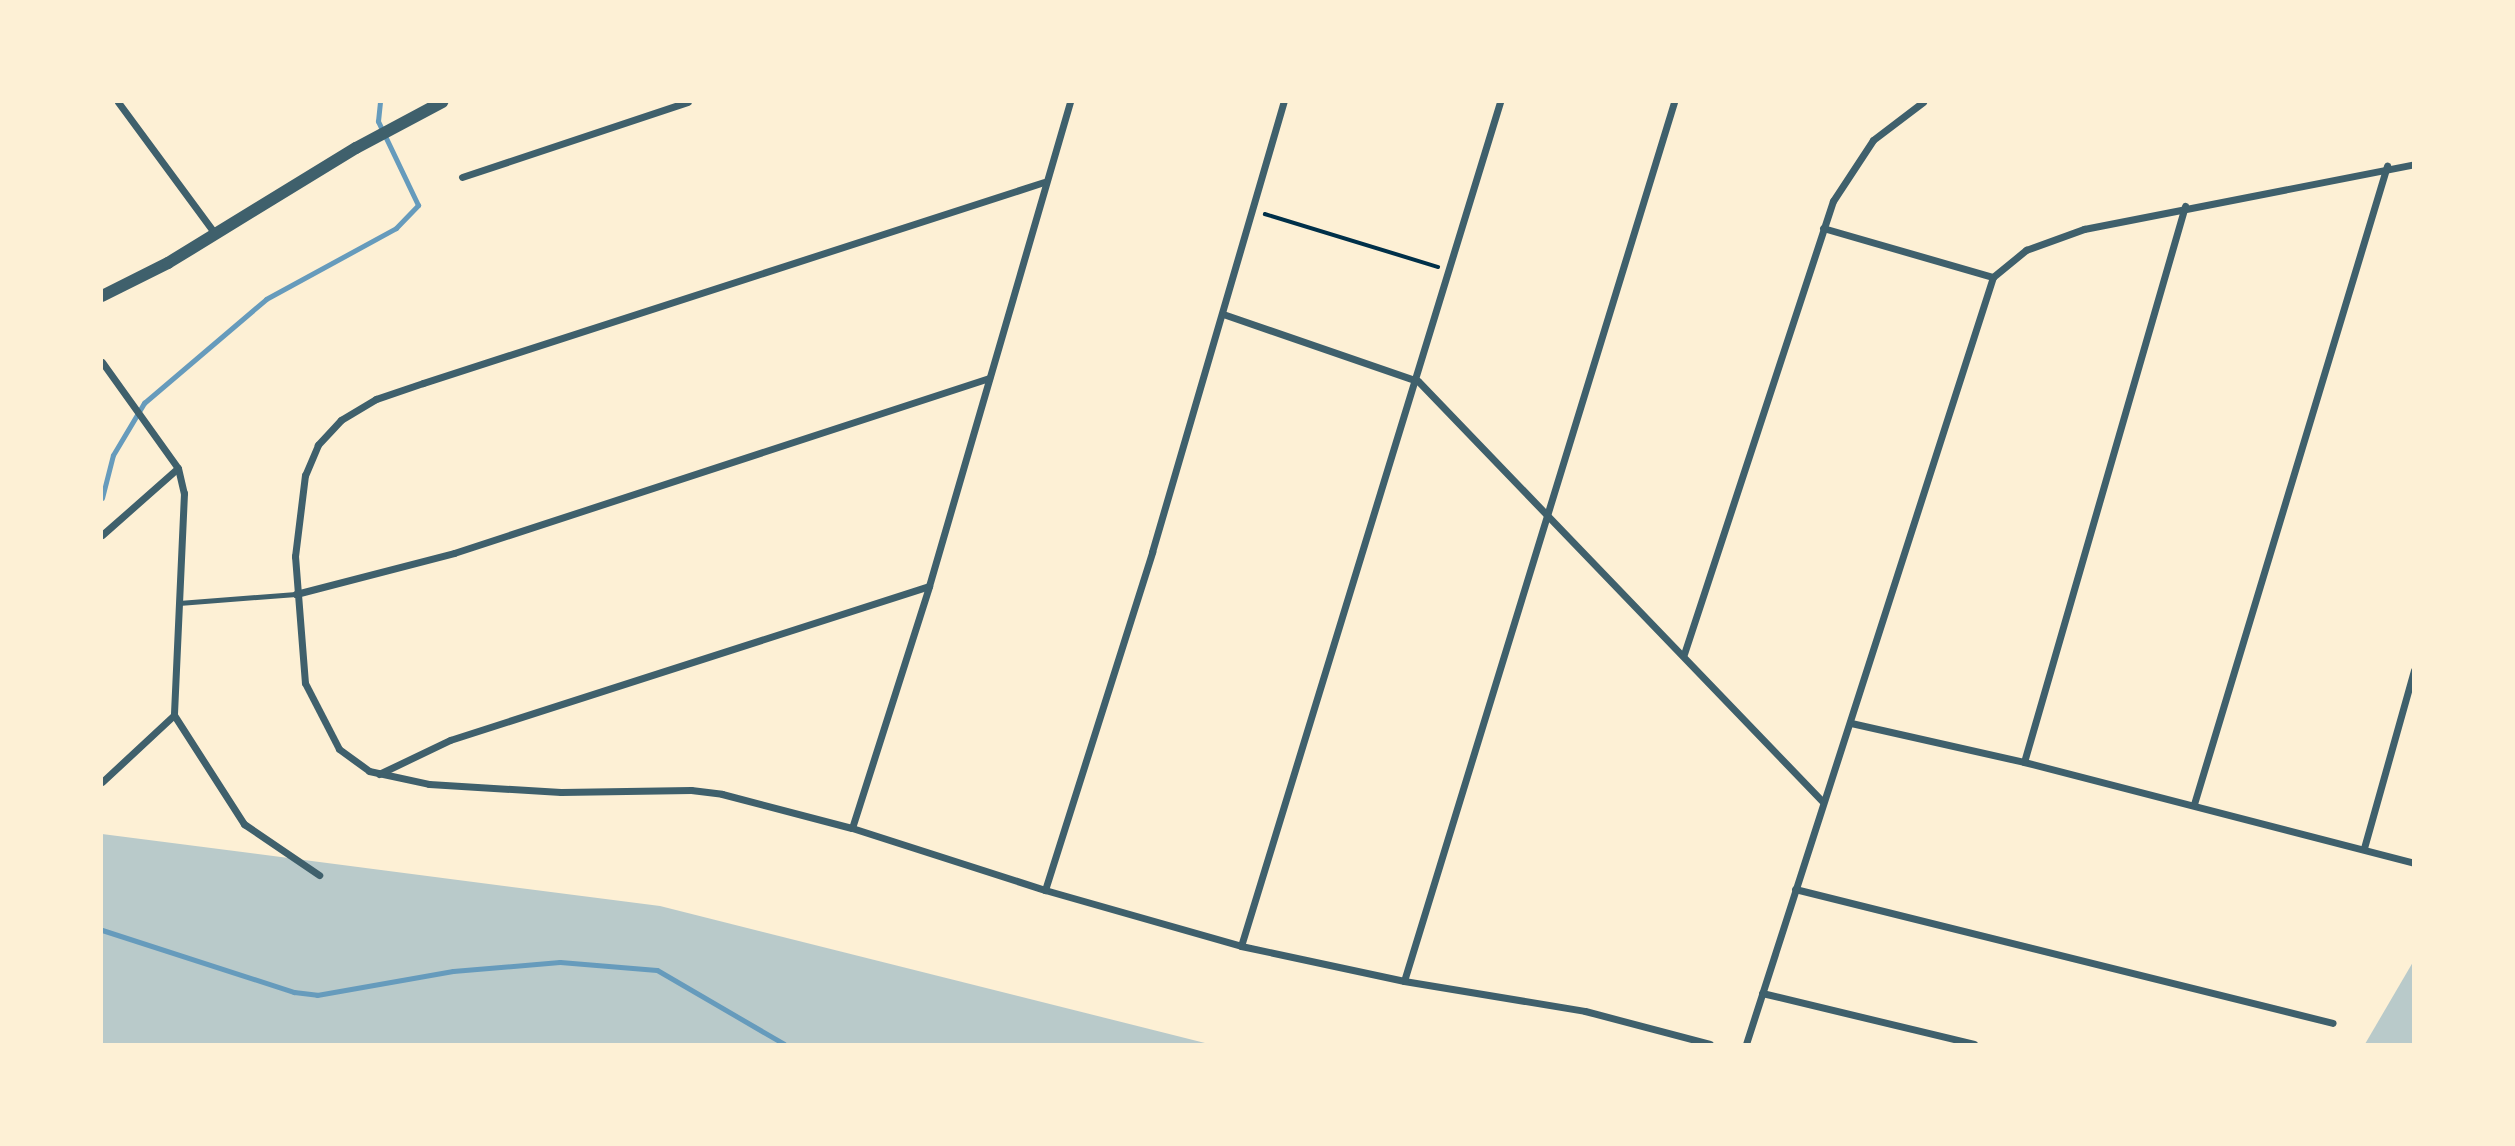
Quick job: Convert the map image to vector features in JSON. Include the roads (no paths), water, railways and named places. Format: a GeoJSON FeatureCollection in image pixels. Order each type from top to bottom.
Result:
{"type":"FeatureCollection","features":[{"type":"Feature","properties":{"kind":"street"},"geometry":{"type":"LineString","coordinates":[[118,102],[216,235]]}},
{"type":"Feature","properties":{"kind":"street"},"geometry":{"type":"LineString","coordinates":[[102,296],[216,235],[356,148],[442,102]]}},
{"type":"Feature","properties":{"kind":"street"},"geometry":{"type":"LineString","coordinates":[[462,177],[688,102]]}},
{"type":"Feature","properties":{"kind":"street"},"geometry":{"type":"LineString","coordinates":[[852,828],[929,586],[1044,182],[1070,102]]}},
{"type":"Feature","properties":{"kind":"street"},"geometry":{"type":"LineString","coordinates":[[1045,890],[1223,314],[1284,102]]}},
{"type":"Feature","properties":{"kind":"street"},"geometry":{"type":"LineString","coordinates":[[1241,946],[1418,381],[1500,102]]}},
{"type":"Feature","properties":{"kind":"street"},"geometry":{"type":"LineString","coordinates":[[1404,981],[1674,102]]}},
{"type":"Feature","properties":{"kind":"street"},"geometry":{"type":"LineString","coordinates":[[1684,654],[1823,228],[1859,158],[1889,123],[1923,102]]}},
{"type":"Feature","properties":{"kind":"street"},"geometry":{"type":"LineString","coordinates":[[1746,1045],[1822,801],[1851,723],[1993,277],[2047,240],[2185,206],[2387,166],[2413,164]]}},
{"type":"Feature","properties":{"kind":"street"},"geometry":{"type":"LineString","coordinates":[[2194,804],[2387,166]]}},
{"type":"Feature","properties":{"kind":"street"},"geometry":{"type":"LineString","coordinates":[[1044,182],[423,383],[355,409],[326,434],[305,475],[296,525],[296,594],[301,664],[317,712],[348,759],[379,774],[464,788],[561,792],[691,790],[852,828],[1045,890],[1241,946],[1404,981],[1585,1011],[1710,1045]]}},
{"type":"Feature","properties":{"kind":"street"},"geometry":{"type":"LineString","coordinates":[[2024,762],[2185,206]]}},
{"type":"Feature","properties":{"kind":"street"},"geometry":{"type":"LineString","coordinates":[[1823,228],[1993,277]]}},
{"type":"Feature","properties":{"kind":"street"},"geometry":{"type":"LineString","coordinates":[[1223,314],[1418,381],[1684,654],[1822,801]]}},
{"type":"Feature","properties":{"kind":"street"},"geometry":{"type":"LineString","coordinates":[[102,362],[178,468],[186,501],[174,715],[236,815],[265,842],[319,875]]}},
{"type":"Feature","properties":{"kind":"street"},"geometry":{"type":"LineString","coordinates":[[296,594],[454,553],[989,378]]}},
{"type":"Feature","properties":{"kind":"street"},"geometry":{"type":"LineString","coordinates":[[102,535],[178,468]]}},
{"type":"Feature","properties":{"kind":"street"},"geometry":{"type":"LineString","coordinates":[[379,774],[450,740],[929,586]]}},
{"type":"Feature","properties":{"kind":"street"},"geometry":{"type":"LineString","coordinates":[[2364,848],[2413,670]]}},
{"type":"Feature","properties":{"kind":"street"},"geometry":{"type":"LineString","coordinates":[[102,782],[174,715]]}},
{"type":"Feature","properties":{"kind":"street"},"geometry":{"type":"LineString","coordinates":[[1851,723],[2194,804],[2413,863]]}},
{"type":"Feature","properties":{"kind":"street"},"geometry":{"type":"LineString","coordinates":[[1795,889],[2333,1023]]}},
{"type":"Feature","properties":{"kind":"street"},"geometry":{"type":"LineString","coordinates":[[1762,993],[1974,1045]]}},
{"type":"Feature","properties":{"kind":"lane"},"geometry":{"type":"LineString","coordinates":[[179,603],[296,594]]}},
{"type":"Feature","properties":{"kind":"waterway"},"geometry":{"type":"LineString","coordinates":[[102,498],[113,455],[144,403],[266,299],[396,228],[418,205],[378,121],[380,102]]}},
{"type":"Feature","properties":{"kind":"waterway"},"geometry":{"type":"LineString","coordinates":[[102,930],[294,992],[317,995],[453,971],[560,962],[657,970],[784,1044]]}}]}
